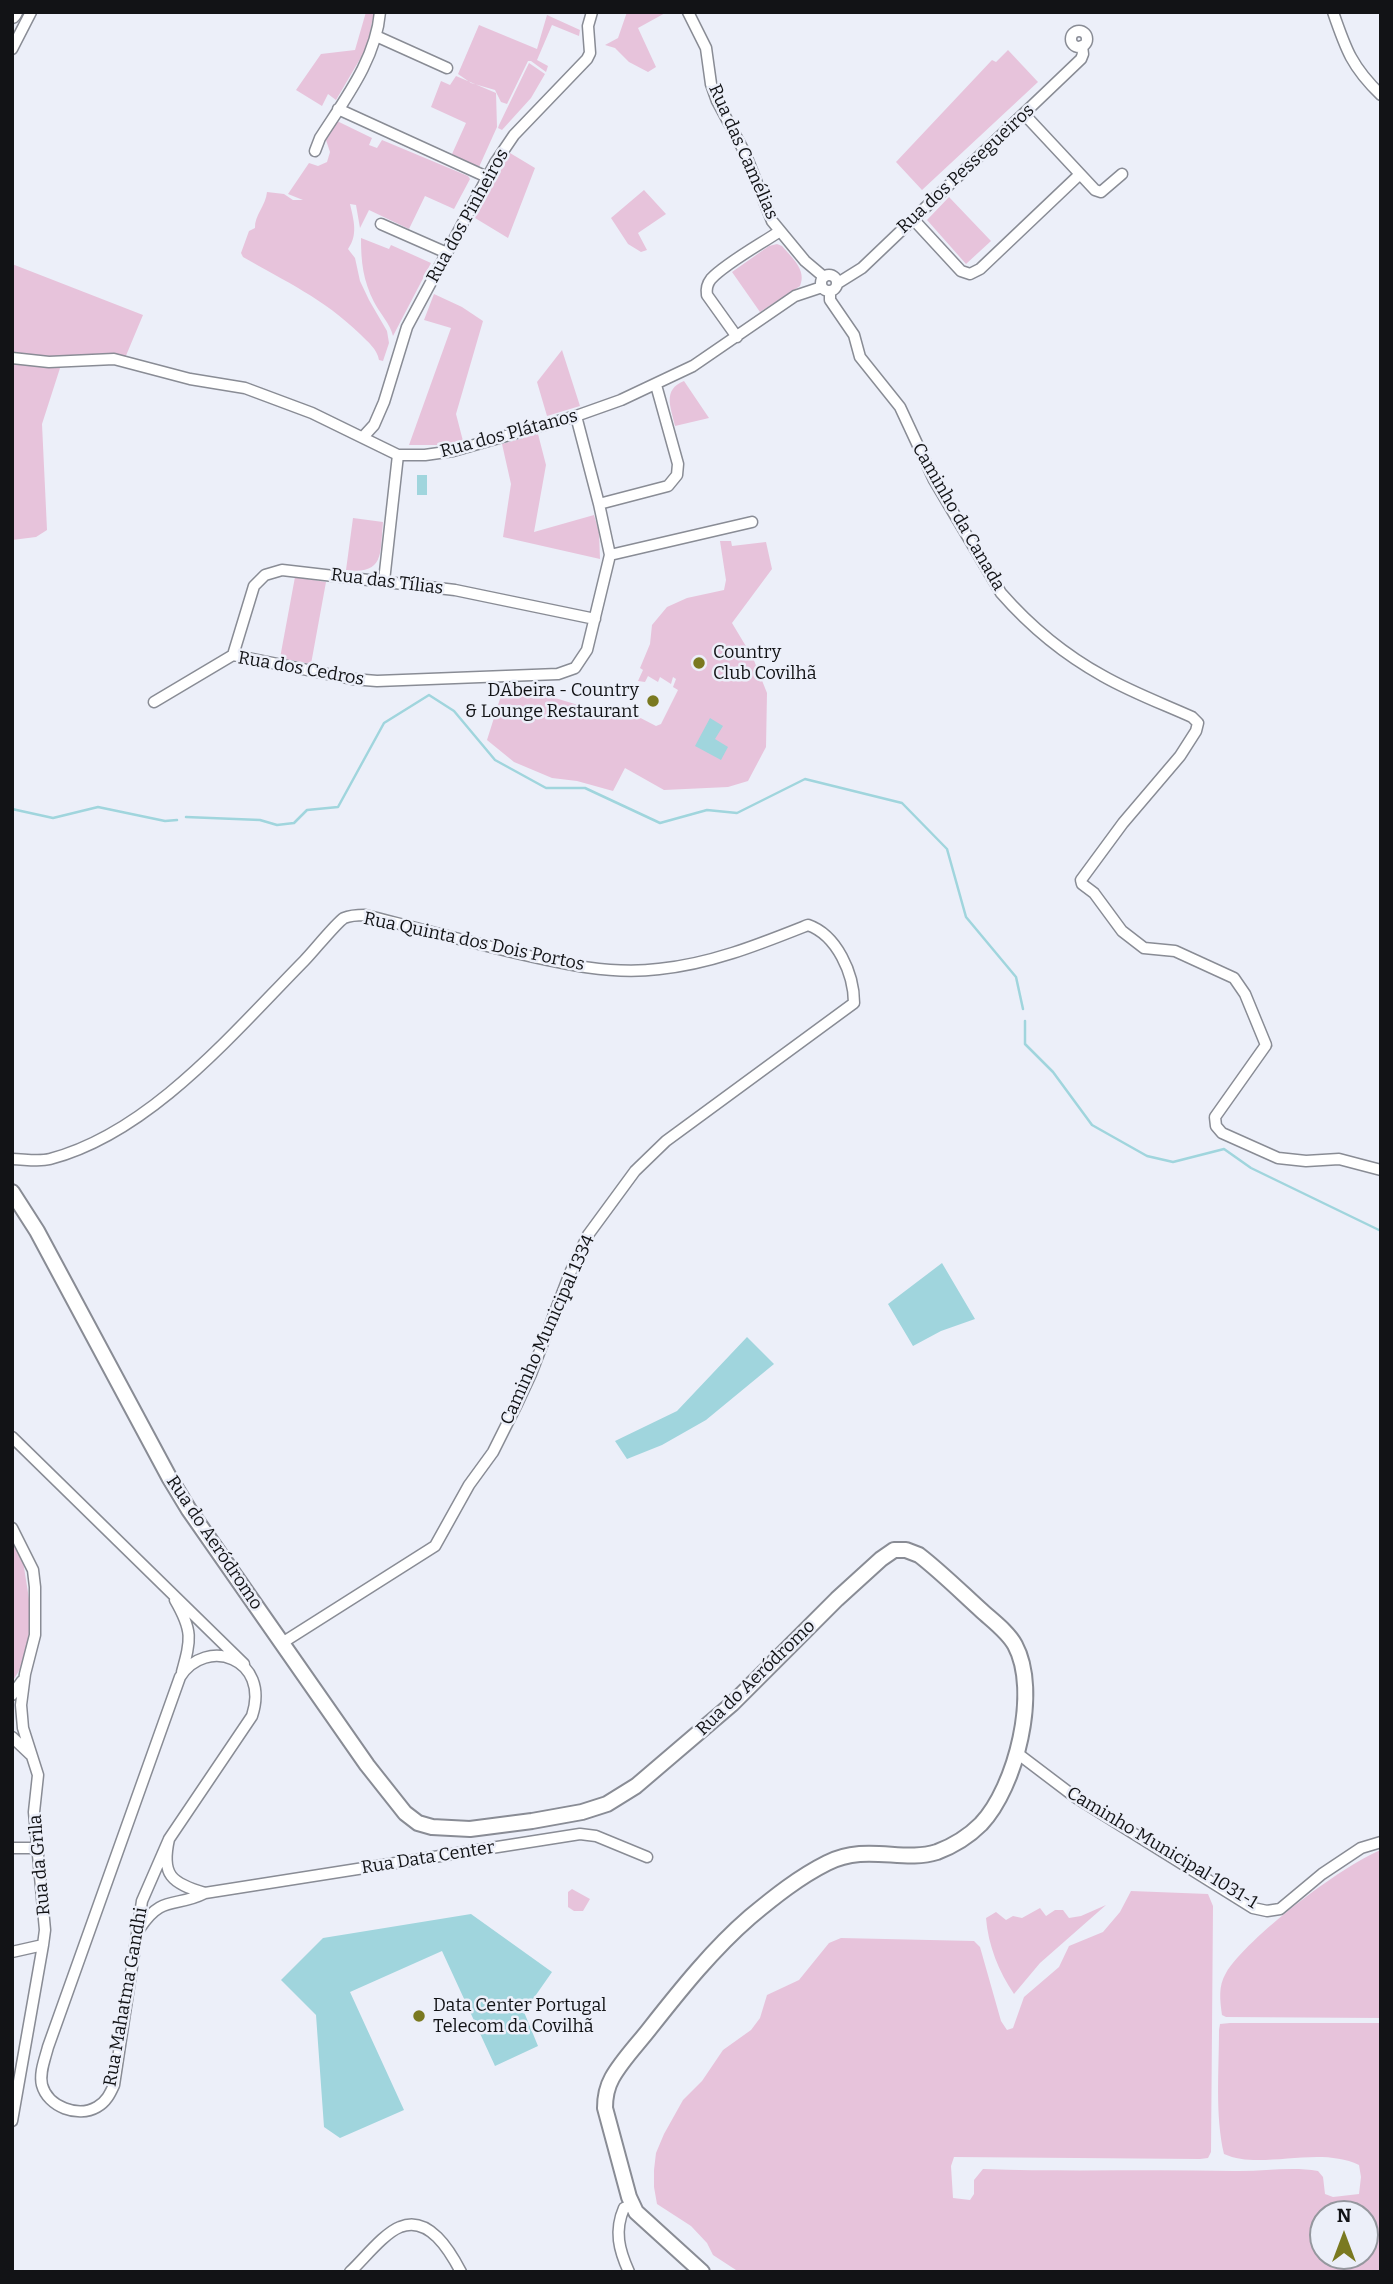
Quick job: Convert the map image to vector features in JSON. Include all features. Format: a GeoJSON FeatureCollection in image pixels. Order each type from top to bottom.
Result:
{"type":"FeatureCollection","features":[{"type":"Feature","properties":{"kind":"main road","name":"Rua do Aeródromo"},"geometry":{"type":"LineString","coordinates":[[12,1192],[37,1231],[169,1478],[367,1765],[396,1804],[418,1823],[452,1830],[531,1821],[607,1804],[636,1786],[732,1704],[863,1574],[894,1550],[906,1550],[919,1555],[1014,1642],[1026,1676],[1025,1703],[1017,1753],[995,1804],[982,1824],[964,1839],[935,1853],[858,1853],[829,1862],[777,1895],[748,1919],[674,1999],[617,2070],[605,2098],[610,2128],[632,2205]]}},
{"type":"Feature","properties":{"kind":"main road"},"geometry":{"type":"LineString","coordinates":[[632,2205],[647,2224],[702,2272]]}},
{"type":"Feature","properties":{"kind":"street"},"geometry":{"type":"LineString","coordinates":[[12,50],[31,12]]}},
{"type":"Feature","properties":{"kind":"street"},"geometry":{"type":"LineString","coordinates":[[316,151],[320,138],[366,63],[376,36],[380,12]]}},
{"type":"Feature","properties":{"kind":"street","name":"Rua dos Pinheiros"},"geometry":{"type":"LineString","coordinates":[[363,437],[374,425],[407,327],[503,148],[587,59],[590,53],[587,35],[592,12]]}},
{"type":"Feature","properties":{"kind":"street","name":"Rua das Camélias"},"geometry":{"type":"LineString","coordinates":[[688,12],[706,47],[711,84],[717,101],[745,153],[772,221],[825,285]]}},
{"type":"Feature","properties":{"kind":"street"},"geometry":{"type":"LineString","coordinates":[[1333,12],[1351,61],[1361,76],[1381,95]]}},
{"type":"Feature","properties":{"kind":"street"},"geometry":{"type":"LineString","coordinates":[[376,36],[447,68]]}},
{"type":"Feature","properties":{"kind":"street","name":"Rua dos Pessegueiros"},"geometry":{"type":"LineString","coordinates":[[825,285],[834,290],[838,283],[862,268],[1081,59],[1082,46]]}},
{"type":"Feature","properties":{"kind":"street"},"geometry":{"type":"LineString","coordinates":[[338,109],[487,177]]}},
{"type":"Feature","properties":{"kind":"street"},"geometry":{"type":"LineString","coordinates":[[1024,114],[1095,190],[1101,192],[1122,174]]}},
{"type":"Feature","properties":{"kind":"street"},"geometry":{"type":"LineString","coordinates":[[913,219],[961,271],[970,274],[980,269],[1080,174]]}},
{"type":"Feature","properties":{"kind":"street"},"geometry":{"type":"LineString","coordinates":[[381,224],[447,253]]}},
{"type":"Feature","properties":{"kind":"street"},"geometry":{"type":"LineString","coordinates":[[737,337],[707,295],[706,287],[710,279],[780,231]]}},
{"type":"Feature","properties":{"kind":"street"},"geometry":{"type":"LineString","coordinates":[[825,285],[829,275],[834,276],[838,283]]}},
{"type":"Feature","properties":{"kind":"street","name":"Rua dos Plátanos"},"geometry":{"type":"LineString","coordinates":[[12,358],[49,362],[114,359],[190,379],[245,388],[312,413],[398,455],[425,455],[453,452],[576,416],[656,385],[692,366],[795,296],[825,285]]}},
{"type":"Feature","properties":{"kind":"street","name":"Caminho da Canada"},"geometry":{"type":"LineString","coordinates":[[825,285],[830,300],[854,335],[860,357],[900,407],[934,480],[1000,593],[1033,625],[1102,676],[1192,717],[1198,723],[1180,756],[1123,823],[1081,880],[1122,931],[1144,948],[1175,951],[1231,976],[1244,992],[1266,1045],[1265,1050],[1215,1117],[1216,1126],[1222,1133],[1278,1158],[1306,1161],[1339,1159],[1381,1170]]}},
{"type":"Feature","properties":{"kind":"street"},"geometry":{"type":"LineString","coordinates":[[599,504],[668,486],[677,475],[678,464],[656,385]]}},
{"type":"Feature","properties":{"kind":"street","name":"Rua dos Cedros"},"geometry":{"type":"LineString","coordinates":[[153,702],[233,654],[352,679],[377,681],[558,674],[570,670],[580,663],[587,650],[610,555],[576,416]]}},
{"type":"Feature","properties":{"kind":"street"},"geometry":{"type":"LineString","coordinates":[[384,581],[398,455]]}},
{"type":"Feature","properties":{"kind":"street"},"geometry":{"type":"LineString","coordinates":[[610,555],[752,522]]}},
{"type":"Feature","properties":{"kind":"street","name":"Rua das Tílias"},"geometry":{"type":"LineString","coordinates":[[233,654],[254,586],[265,575],[282,570],[384,581],[506,599],[595,619]]}},
{"type":"Feature","properties":{"kind":"street","name":"Rua Quinta dos Dois Portos"},"geometry":{"type":"LineString","coordinates":[[12,1159],[47,1160],[93,1144],[167,1096],[321,945],[343,919],[352,916],[365,915],[579,967],[623,970],[659,970],[698,963],[737,953],[811,925]]}},
{"type":"Feature","properties":{"kind":"street","name":"Caminho Municipal 1334"},"geometry":{"type":"LineString","coordinates":[[282,1643],[435,1546],[469,1485],[493,1452],[517,1404],[588,1235],[635,1171],[666,1141],[854,1003],[850,975],[843,957],[829,940],[811,925]]}},
{"type":"Feature","properties":{"kind":"street","name":"Rua Mahatma Gandhi"},"geometry":{"type":"LineString","coordinates":[[12,1437],[173,1597],[193,1612],[245,1666],[256,1685],[257,1701],[252,1716],[169,1839],[150,1878],[142,1901],[114,2085],[109,2097],[97,2107],[83,2111],[69,2110],[45,2094],[41,2082],[48,2047],[190,1644],[190,1630],[173,1597]]}},
{"type":"Feature","properties":{"kind":"street"},"geometry":{"type":"LineString","coordinates":[[12,1528],[33,1570],[35,1587],[35,1635],[25,1674],[21,1705],[12,1720]]}},
{"type":"Feature","properties":{"kind":"street"},"geometry":{"type":"LineString","coordinates":[[181,1674],[200,1659],[207,1657],[227,1658],[245,1666]]}},
{"type":"Feature","properties":{"kind":"street"},"geometry":{"type":"LineString","coordinates":[[12,1695],[19,1689],[25,1674]]}},
{"type":"Feature","properties":{"kind":"street","name":"Rua da Grila"},"geometry":{"type":"LineString","coordinates":[[12,2121],[43,1945],[45,1916],[34,1812],[38,1775],[23,1728],[21,1705]]}},
{"type":"Feature","properties":{"kind":"street"},"geometry":{"type":"LineString","coordinates":[[12,1737],[31,1755]]}},
{"type":"Feature","properties":{"kind":"street","name":"Caminho Municipal 1031-1"},"geometry":{"type":"LineString","coordinates":[[1017,1753],[1076,1797],[1253,1908],[1267,1911],[1280,1909],[1322,1874],[1361,1848],[1381,1842]]}},
{"type":"Feature","properties":{"kind":"street","name":"Rua Data Center"},"geometry":{"type":"LineString","coordinates":[[138,1931],[147,1917],[160,1906],[205,1893],[580,1834],[596,1836],[647,1857]]}},
{"type":"Feature","properties":{"kind":"street"},"geometry":{"type":"LineString","coordinates":[[169,1839],[165,1858],[166,1869],[171,1877],[184,1887],[205,1893]]}},
{"type":"Feature","properties":{"kind":"street"},"geometry":{"type":"LineString","coordinates":[[12,1848],[38,1849]]}},
{"type":"Feature","properties":{"kind":"street"},"geometry":{"type":"LineString","coordinates":[[12,1952],[43,1945]]}},
{"type":"Feature","properties":{"kind":"street"},"geometry":{"type":"LineString","coordinates":[[629,2272],[617,2237],[618,2221],[624,2208],[632,2205]]}},
{"type":"Feature","properties":{"kind":"street"},"geometry":{"type":"LineString","coordinates":[[350,2272],[393,2231],[399,2227],[418,2225],[439,2239],[461,2272]]}},
{"type":"Feature","properties":{"kind":"shaded area"},"geometry":{"type":"Polygon","coordinates":[[[366,12],[374,12],[367,47],[336,100],[328,94],[322,106],[296,90],[321,54],[355,50],[366,12]]]}},
{"type":"Feature","properties":{"kind":"shaded area"},"geometry":{"type":"Polygon","coordinates":[[[627,12],[667,12],[638,28],[656,67],[648,72],[629,62],[615,48],[605,45],[618,38],[627,12]]]}},
{"type":"Feature","properties":{"kind":"shaded area"},"geometry":{"type":"Polygon","coordinates":[[[547,15],[580,30],[579,36],[552,25],[537,60],[548,66],[546,72],[528,61],[507,104],[501,102],[495,90],[471,83],[458,74],[479,25],[537,49],[547,15]]]}},
{"type":"Feature","properties":{"kind":"shaded area"},"geometry":{"type":"Polygon","coordinates":[[[1008,50],[1038,82],[922,190],[896,162],[992,60],[996,62],[1008,50]]]}},
{"type":"Feature","properties":{"kind":"shaded area"},"geometry":{"type":"Polygon","coordinates":[[[529,63],[545,74],[531,98],[502,130],[498,128],[499,125],[529,63]]]}},
{"type":"Feature","properties":{"kind":"shaded area"},"geometry":{"type":"Polygon","coordinates":[[[456,76],[496,93],[497,127],[479,167],[452,154],[466,123],[431,107],[441,81],[450,85],[456,76]]]}},
{"type":"Feature","properties":{"kind":"shaded area"},"geometry":{"type":"Polygon","coordinates":[[[337,121],[372,138],[369,145],[377,148],[382,140],[470,179],[454,209],[425,196],[409,229],[369,210],[360,228],[356,205],[350,204],[354,233],[348,249],[355,258],[360,281],[369,300],[387,331],[389,343],[383,361],[379,360],[366,340],[332,310],[243,257],[241,253],[249,231],[255,228],[267,192],[284,194],[293,200],[303,200],[288,194],[309,163],[318,166],[327,162],[330,152],[326,140],[337,121]]]}},
{"type":"Feature","properties":{"kind":"shaded area"},"geometry":{"type":"Polygon","coordinates":[[[510,153],[535,168],[508,238],[475,218],[510,153]]]}},
{"type":"Feature","properties":{"kind":"shaded area"},"geometry":{"type":"Polygon","coordinates":[[[644,190],[666,214],[638,233],[647,250],[641,252],[628,244],[611,218],[644,190]]]}},
{"type":"Feature","properties":{"kind":"shaded area"},"geometry":{"type":"Polygon","coordinates":[[[949,197],[991,241],[966,264],[927,220],[949,197]]]}},
{"type":"Feature","properties":{"kind":"shaded area"},"geometry":{"type":"Polygon","coordinates":[[[361,238],[389,249],[391,245],[431,263],[393,336],[367,286],[362,263],[361,238]]]}},
{"type":"Feature","properties":{"kind":"shaded area"},"geometry":{"type":"Polygon","coordinates":[[[769,246],[782,246],[797,264],[802,280],[800,286],[760,312],[732,272],[769,246]]]}},
{"type":"Feature","properties":{"kind":"shaded area"},"geometry":{"type":"Polygon","coordinates":[[[12,264],[143,315],[125,358],[103,354],[50,357],[12,352],[12,264]]]}},
{"type":"Feature","properties":{"kind":"shaded area"},"geometry":{"type":"Polygon","coordinates":[[[434,294],[462,307],[483,321],[456,414],[463,441],[444,445],[409,445],[451,328],[424,320],[434,294]]]}},
{"type":"Feature","properties":{"kind":"shaded area"},"geometry":{"type":"Polygon","coordinates":[[[562,350],[580,406],[547,416],[537,382],[562,350]]]}},
{"type":"Feature","properties":{"kind":"shaded area"},"geometry":{"type":"Polygon","coordinates":[[[12,363],[61,365],[42,424],[47,530],[36,537],[12,540],[12,363]]]}},
{"type":"Feature","properties":{"kind":"shaded area"},"geometry":{"type":"Polygon","coordinates":[[[684,381],[709,418],[675,426],[670,394],[684,381]]]}},
{"type":"Feature","properties":{"kind":"shaded area"},"geometry":{"type":"Polygon","coordinates":[[[538,434],[546,465],[534,532],[594,515],[599,532],[600,559],[503,537],[511,484],[502,444],[538,434]]]}},
{"type":"Feature","properties":{"kind":"shaded area"},"geometry":{"type":"Polygon","coordinates":[[[353,518],[383,522],[378,560],[368,569],[359,571],[346,570],[353,518]]]}},
{"type":"Feature","properties":{"kind":"shaded area","name":"Country Club Covilhã"},"geometry":{"type":"Polygon","coordinates":[[[720,541],[731,541],[732,546],[766,542],[772,569],[732,623],[753,658],[767,693],[766,747],[748,781],[728,787],[664,790],[625,768],[613,791],[577,781],[552,778],[514,762],[487,740],[505,683],[625,719],[629,712],[656,726],[661,724],[678,690],[673,687],[676,679],[673,677],[671,684],[660,677],[658,682],[648,676],[645,682],[638,681],[643,670],[640,668],[650,644],[652,625],[667,607],[687,598],[724,590],[726,580],[720,541]]]}},
{"type":"Feature","properties":{"kind":"shaded area"},"geometry":{"type":"Polygon","coordinates":[[[295,577],[326,582],[311,664],[280,658],[295,577]]]}},
{"type":"Feature","properties":{"kind":"shaded area"},"geometry":{"type":"Polygon","coordinates":[[[12,1542],[23,1561],[32,1618],[24,1663],[12,1682],[12,1542]]]}},
{"type":"Feature","properties":{"kind":"shaded area"},"geometry":{"type":"Polygon","coordinates":[[[1381,1850],[1381,2018],[1222,2015],[1220,1993],[1223,1978],[1237,1958],[1274,1923],[1320,1886],[1381,1850]]]}},
{"type":"Feature","properties":{"kind":"shaded area"},"geometry":{"type":"Polygon","coordinates":[[[572,1889],[590,1899],[583,1911],[574,1911],[568,1907],[568,1892],[572,1889]]]}},
{"type":"Feature","properties":{"kind":"shaded area"},"geometry":{"type":"Polygon","coordinates":[[[1131,1891],[1208,1894],[1213,1906],[1211,2152],[1208,2158],[954,2157],[951,2166],[953,2198],[970,2200],[974,2194],[974,2180],[983,2169],[1307,2170],[1318,2171],[1323,2177],[1325,2194],[1333,2197],[1359,2194],[1359,2165],[1343,2159],[1308,2157],[1255,2160],[1224,2154],[1218,2108],[1219,2030],[1220,2024],[1230,2023],[1381,2023],[1381,2272],[739,2272],[713,2255],[707,2243],[691,2226],[657,2204],[654,2187],[656,2153],[683,2100],[702,2081],[723,2050],[751,2030],[760,2018],[767,1995],[799,1980],[829,1943],[841,1938],[974,1941],[980,1947],[1001,2021],[1007,2030],[1013,2028],[1024,1997],[1059,1967],[1069,1946],[1103,1932],[1120,1912],[1131,1891]]]}},
{"type":"Feature","properties":{"kind":"shaded area"},"geometry":{"type":"Polygon","coordinates":[[[1106,1905],[1040,1963],[1014,1994],[995,1958],[986,1918],[996,1912],[1006,1920],[1013,1916],[1022,1918],[1040,1908],[1046,1916],[1055,1910],[1063,1910],[1069,1918],[1106,1905]]]}},
{"type":"Feature","properties":{"kind":"water"},"geometry":{"type":"Polygon","coordinates":[[[417,475],[427,475],[427,495],[417,495],[417,475]]]}},
{"type":"Feature","properties":{"kind":"water"},"geometry":{"type":"Polygon","coordinates":[[[710,718],[723,726],[715,739],[728,747],[721,760],[695,746],[710,718]]]}},
{"type":"Feature","properties":{"kind":"water"},"geometry":{"type":"Polygon","coordinates":[[[942,1263],[975,1319],[941,1331],[913,1346],[888,1304],[942,1263]]]}},
{"type":"Feature","properties":{"kind":"water"},"geometry":{"type":"Polygon","coordinates":[[[747,1337],[774,1364],[706,1420],[662,1445],[627,1459],[615,1441],[677,1411],[747,1337]]]}},
{"type":"Feature","properties":{"kind":"water"},"geometry":{"type":"Polygon","coordinates":[[[471,1914],[552,1972],[524,2012],[538,2046],[495,2066],[442,1951],[350,1992],[404,2110],[340,2138],[324,2127],[316,2015],[281,1980],[323,1938],[471,1914]]]}},
{"type":"Feature","properties":{"kind":"waterway"},"geometry":{"type":"LineString","coordinates":[[186,817],[260,820],[277,825],[294,823],[307,810],[338,807],[384,723],[429,695],[454,711],[495,760],[546,788],[585,788],[660,823],[707,810],[737,813],[805,779],[902,803],[947,849],[966,917],[1016,977],[1023,1009]]}},
{"type":"Feature","properties":{"kind":"waterway"},"geometry":{"type":"LineString","coordinates":[[12,809],[53,818],[98,807],[165,821],[177,820]]}},
{"type":"Feature","properties":{"kind":"waterway"},"geometry":{"type":"LineString","coordinates":[[1025,1021],[1025,1044],[1053,1072],[1092,1125],[1147,1156],[1173,1162],[1224,1149],[1251,1168],[1381,1231]]}},
{"type":"Feature","properties":{"kind":"place","name":"Country Club Covilhã"},"geometry":{"type":"Point","coordinates":[699,663]}},
{"type":"Feature","properties":{"kind":"place","name":"DAbeira - Country & Lounge Restaurant"},"geometry":{"type":"Point","coordinates":[653,701]}},
{"type":"Feature","properties":{"kind":"place","name":"Data Center Portugal Telecom da Covilhã"},"geometry":{"type":"Point","coordinates":[419,2016]}}]}
